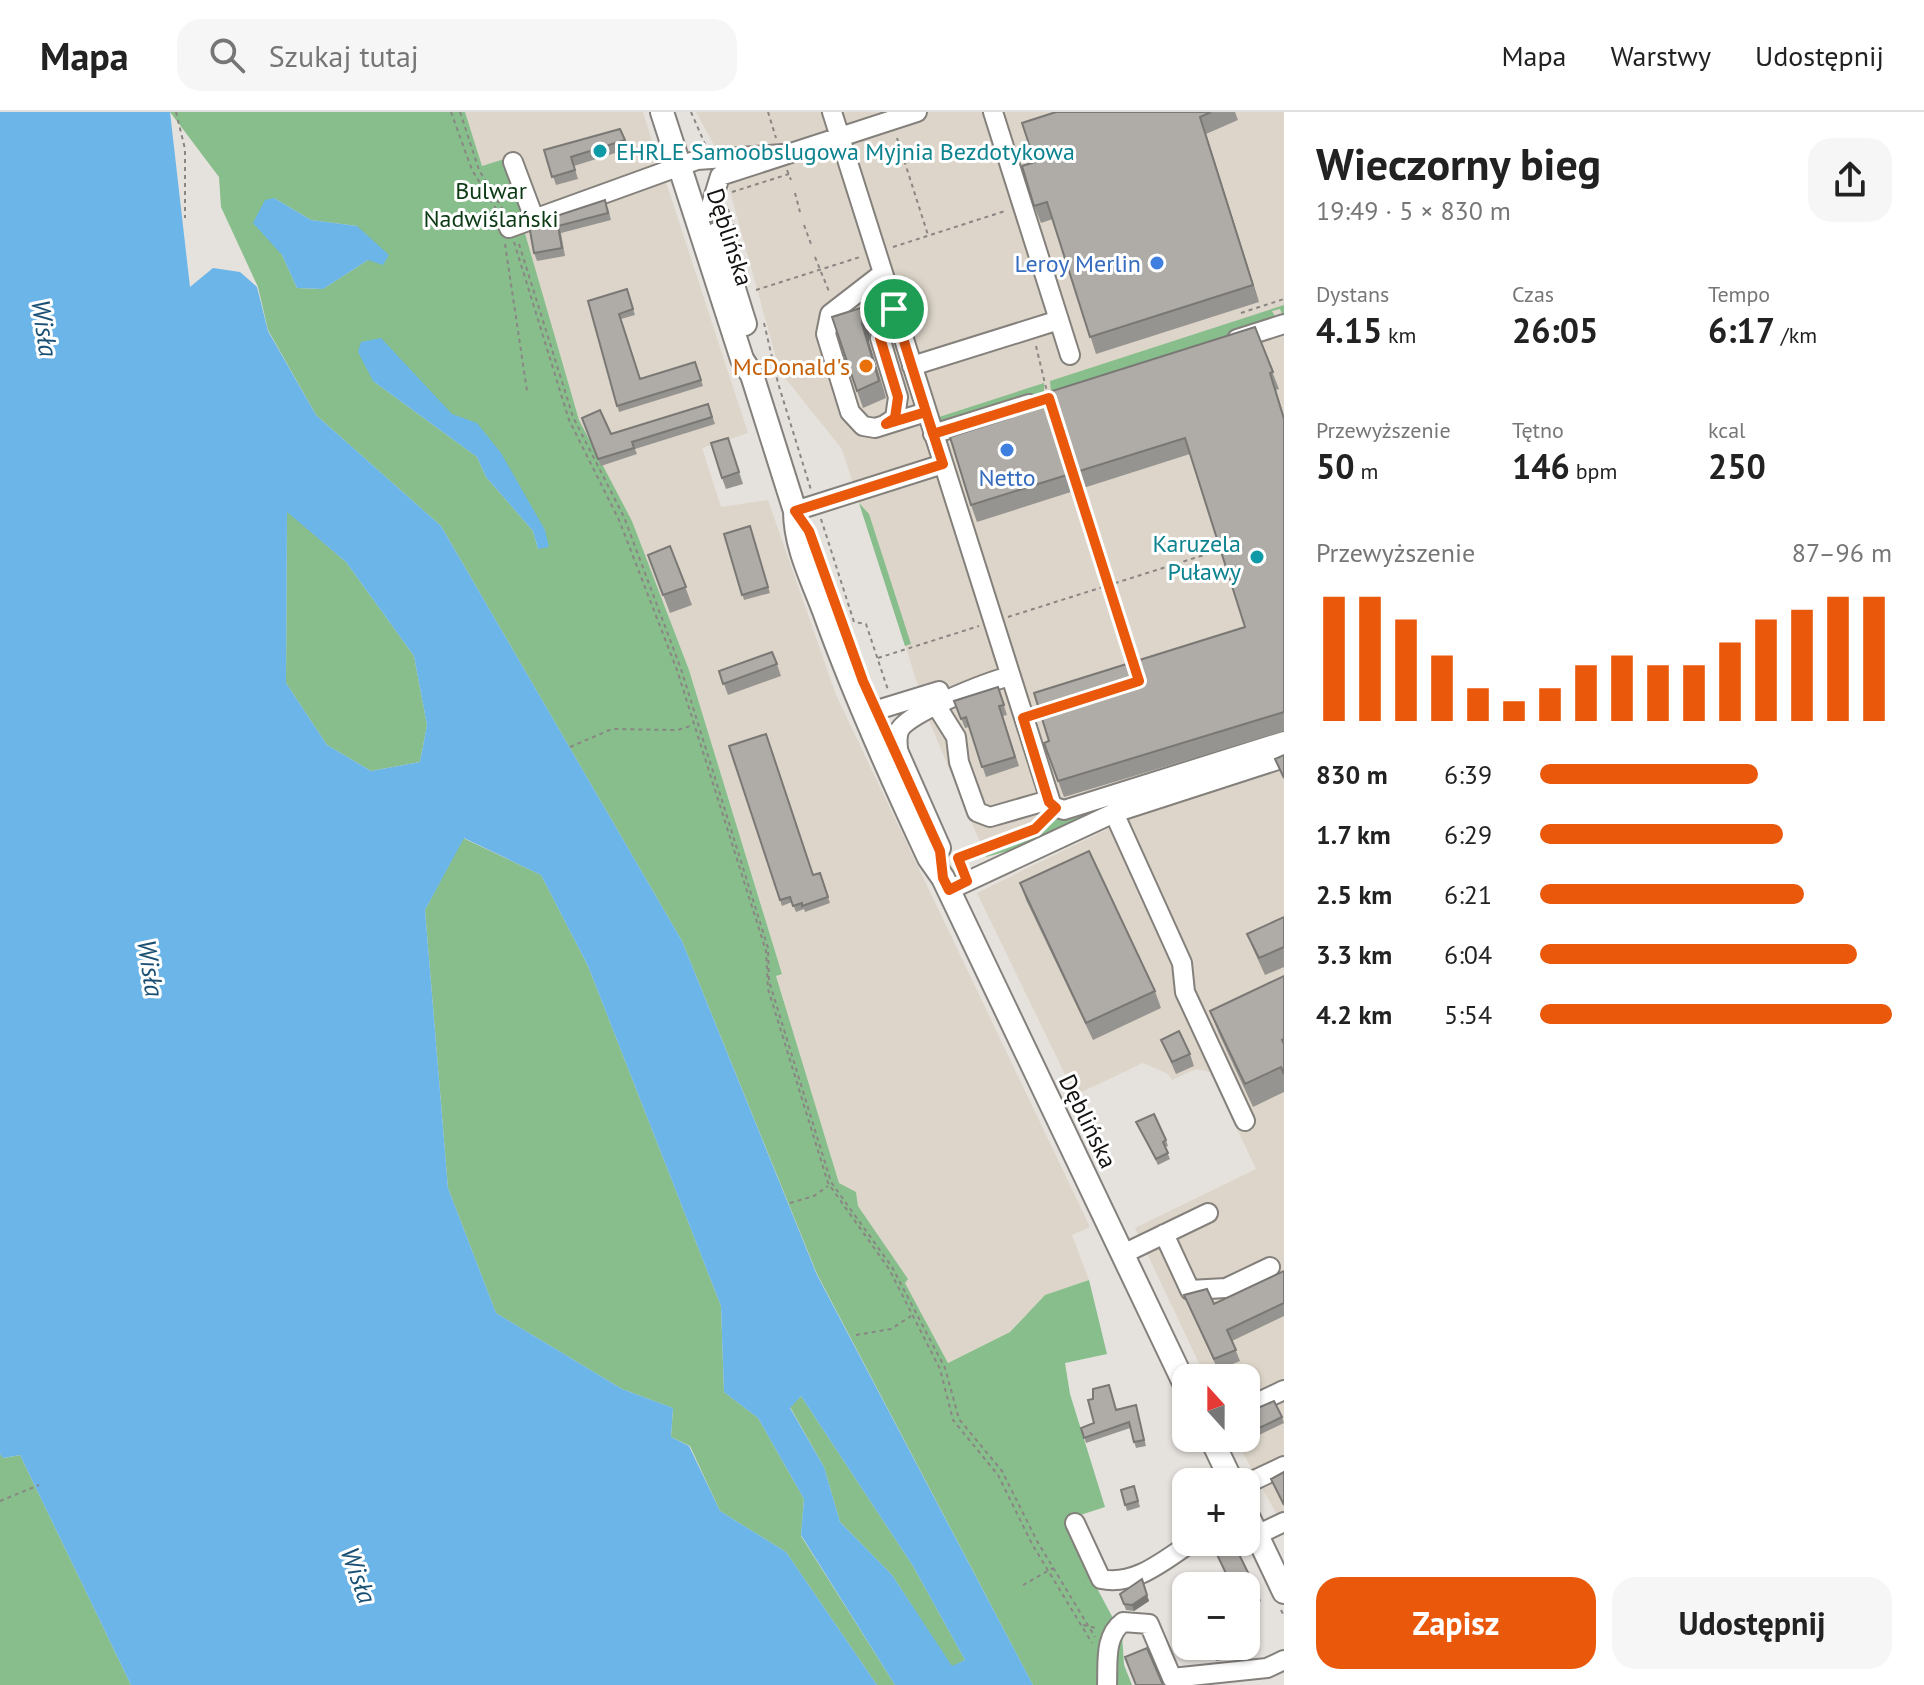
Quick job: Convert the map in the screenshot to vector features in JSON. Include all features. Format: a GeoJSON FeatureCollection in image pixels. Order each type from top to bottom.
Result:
{"type":"FeatureCollection","features":[{"type":"Feature","properties":{"kind":"main road","name":"Dęblińska"},"geometry":{"type":"LineString","coordinates":[[662,112],[709,212],[740,304],[754,361],[752,375]]}},
{"type":"Feature","properties":{"kind":"main road","name":"Dęblińska"},"geometry":{"type":"LineString","coordinates":[[673,112],[685,165],[742,359],[752,375],[806,508],[797,535],[808,569],[899,757],[953,883],[1175,1364]]}},
{"type":"Feature","properties":{"kind":"main road","name":"Dęblińska"},"geometry":{"type":"LineString","coordinates":[[878,716],[929,858],[953,883]]}},
{"type":"Feature","properties":{"kind":"main road"},"geometry":{"type":"LineString","coordinates":[[1260,1541],[1284,1592]]}},
{"type":"Feature","properties":{"kind":"lane"},"geometry":{"type":"LineString","coordinates":[[832,112],[1052,804]]}},
{"type":"Feature","properties":{"kind":"lane"},"geometry":{"type":"LineString","coordinates":[[511,227],[685,165],[724,156],[781,150],[917,112]]}},
{"type":"Feature","properties":{"kind":"lane"},"geometry":{"type":"LineString","coordinates":[[993,112],[1070,355]]}},
{"type":"Feature","properties":{"kind":"lane"},"geometry":{"type":"LineString","coordinates":[[709,212],[722,185],[763,164],[781,150]]}},
{"type":"Feature","properties":{"kind":"lane"},"geometry":{"type":"LineString","coordinates":[[513,162],[534,218]]}},
{"type":"Feature","properties":{"kind":"lane"},"geometry":{"type":"LineString","coordinates":[[685,165],[722,185]]}},
{"type":"Feature","properties":{"kind":"lane"},"geometry":{"type":"LineString","coordinates":[[883,273],[830,314],[826,334],[856,421],[863,426],[886,424],[926,412]]}},
{"type":"Feature","properties":{"kind":"lane"},"geometry":{"type":"LineString","coordinates":[[886,424],[895,418],[898,397],[880,338],[894,309]]}},
{"type":"Feature","properties":{"kind":"lane"},"geometry":{"type":"LineString","coordinates":[[912,366],[1059,320]]}},
{"type":"Feature","properties":{"kind":"lane"},"geometry":{"type":"LineString","coordinates":[[1225,343],[1284,324]]}},
{"type":"Feature","properties":{"kind":"lane"},"geometry":{"type":"LineString","coordinates":[[933,434],[1049,398]]}},
{"type":"Feature","properties":{"kind":"lane"},"geometry":{"type":"LineString","coordinates":[[806,508],[943,464]]}},
{"type":"Feature","properties":{"kind":"lane"},"geometry":{"type":"LineString","coordinates":[[878,716],[1010,676]]}},
{"type":"Feature","properties":{"kind":"lane"},"geometry":{"type":"LineString","coordinates":[[932,700],[956,737],[959,762],[977,812],[990,817],[1052,804],[1064,810],[1284,741]]}},
{"type":"Feature","properties":{"kind":"lane"},"geometry":{"type":"LineString","coordinates":[[899,757],[899,730],[932,700]]}},
{"type":"Feature","properties":{"kind":"lane"},"geometry":{"type":"LineString","coordinates":[[878,716],[907,720]]}},
{"type":"Feature","properties":{"kind":"lane"},"geometry":{"type":"LineString","coordinates":[[953,883],[1114,813],[1284,758]]}},
{"type":"Feature","properties":{"kind":"lane"},"geometry":{"type":"LineString","coordinates":[[1114,813],[1182,963],[1185,992],[1245,1121]]}},
{"type":"Feature","properties":{"kind":"lane"},"geometry":{"type":"LineString","coordinates":[[1123,1254],[1208,1213]]}},
{"type":"Feature","properties":{"kind":"lane"},"geometry":{"type":"LineString","coordinates":[[1164,1234],[1190,1290],[1226,1288],[1270,1267]]}},
{"type":"Feature","properties":{"kind":"lane"},"geometry":{"type":"LineString","coordinates":[[1260,1401],[1284,1390]]}},
{"type":"Feature","properties":{"kind":"lane"},"geometry":{"type":"LineString","coordinates":[[1260,1477],[1284,1466]]}},
{"type":"Feature","properties":{"kind":"lane"},"geometry":{"type":"LineString","coordinates":[[1260,1534],[1284,1522]]}},
{"type":"Feature","properties":{"kind":"lane"},"geometry":{"type":"LineString","coordinates":[[1075,1523],[1101,1579],[1120,1583],[1172,1555]]}},
{"type":"Feature","properties":{"kind":"lane"},"geometry":{"type":"LineString","coordinates":[[1107,1685],[1109,1645],[1112,1634],[1123,1622],[1149,1624],[1172,1678],[1267,1668],[1284,1660]]}},
{"type":"Feature","properties":{"kind":"path"},"geometry":{"type":"LineString","coordinates":[[176,112],[185,149],[185,218]]}},
{"type":"Feature","properties":{"kind":"path"},"geometry":{"type":"LineString","coordinates":[[451,112],[472,170],[511,227]]}},
{"type":"Feature","properties":{"kind":"path"},"geometry":{"type":"LineString","coordinates":[[460,112],[479,170],[511,227],[573,417],[624,517],[697,724],[768,948],[769,981],[831,1184],[892,1267],[940,1369],[953,1420],[998,1475],[1048,1571],[1098,1652]]}},
{"type":"Feature","properties":{"kind":"path"},"geometry":{"type":"LineString","coordinates":[[691,112],[696,129],[710,149]]}},
{"type":"Feature","properties":{"kind":"path"},"geometry":{"type":"LineString","coordinates":[[768,112],[781,150]]}},
{"type":"Feature","properties":{"kind":"path"},"geometry":{"type":"LineString","coordinates":[[891,120],[928,236]]}},
{"type":"Feature","properties":{"kind":"path"},"geometry":{"type":"LineString","coordinates":[[722,185],[789,174]]}},
{"type":"Feature","properties":{"kind":"path"},"geometry":{"type":"LineString","coordinates":[[795,193],[800,212]]}},
{"type":"Feature","properties":{"kind":"path"},"geometry":{"type":"LineString","coordinates":[[804,225],[811,244]]}},
{"type":"Feature","properties":{"kind":"path"},"geometry":{"type":"LineString","coordinates":[[511,227],[505,241],[527,391]]}},
{"type":"Feature","properties":{"kind":"path"},"geometry":{"type":"LineString","coordinates":[[1241,313],[1284,299]]}},
{"type":"Feature","properties":{"kind":"path"},"geometry":{"type":"LineString","coordinates":[[762,316],[806,508],[854,622],[866,624],[878,658],[878,716]]}},
{"type":"Feature","properties":{"kind":"path"},"geometry":{"type":"LineString","coordinates":[[1036,346],[1049,398]]}},
{"type":"Feature","properties":{"kind":"path"},"geometry":{"type":"LineString","coordinates":[[1077,488],[1136,671]]}},
{"type":"Feature","properties":{"kind":"path"},"geometry":{"type":"LineString","coordinates":[[878,658],[1224,548]]}},
{"type":"Feature","properties":{"kind":"path"},"geometry":{"type":"LineString","coordinates":[[570,747],[612,729],[678,730],[697,724]]}},
{"type":"Feature","properties":{"kind":"path"},"geometry":{"type":"LineString","coordinates":[[958,858],[1035,829],[1052,804]]}},
{"type":"Feature","properties":{"kind":"path"},"geometry":{"type":"LineString","coordinates":[[951,842],[958,858],[953,883]]}},
{"type":"Feature","properties":{"kind":"path"},"geometry":{"type":"LineString","coordinates":[[790,1203],[814,1196],[831,1184]]}},
{"type":"Feature","properties":{"kind":"path"},"geometry":{"type":"LineString","coordinates":[[856,1335],[891,1329],[914,1315]]}},
{"type":"Feature","properties":{"kind":"path"},"geometry":{"type":"LineString","coordinates":[[914,1315],[945,1368],[959,1419],[1002,1471],[1053,1568],[1088,1626],[1081,1625]]}},
{"type":"Feature","properties":{"kind":"path"},"geometry":{"type":"LineString","coordinates":[[0,1501],[39,1485]]}},
{"type":"Feature","properties":{"kind":"path"},"geometry":{"type":"LineString","coordinates":[[1023,1585],[1053,1568]]}},
{"type":"Feature","properties":{"kind":"shaded area"},"geometry":{"type":"Polygon","coordinates":[[[465,112],[643,112],[659,163],[538,206],[482,166],[465,112]]]}},
{"type":"Feature","properties":{"kind":"shaded area"},"geometry":{"type":"Polygon","coordinates":[[[696,112],[1284,112],[1284,1528],[1260,1484],[1260,1468],[1251,1468],[1243,1452],[1260,1452],[1260,1364],[1199,1364],[1135,1228],[1256,1169],[1210,1072],[1196,1069],[1172,1080],[1168,1074],[1143,1063],[1075,1095],[977,893],[1138,814],[986,857],[930,723],[842,449],[780,372],[714,145],[696,112]]]}},
{"type":"Feature","properties":{"kind":"shaded area"},"geometry":{"type":"Polygon","coordinates":[[[665,179],[748,433],[702,448],[721,507],[768,500],[836,695],[1090,1227],[1072,1235],[1089,1280],[1045,1295],[1010,1332],[948,1363],[905,1283],[907,1279],[858,1206],[856,1192],[839,1183],[776,976],[782,973],[689,670],[632,521],[579,420],[523,229],[665,179]]]}},
{"type":"Feature","properties":{"kind":"green space","name":"Bulwar Nadwiślański"},"geometry":{"type":"Polygon","coordinates":[[[170,112],[465,112],[482,166],[520,154],[544,221],[524,230],[579,420],[632,521],[689,670],[782,974],[776,976],[839,1183],[856,1192],[858,1206],[908,1279],[905,1283],[948,1363],[1010,1332],[1045,1295],[1089,1280],[1107,1354],[1065,1363],[1070,1394],[1105,1507],[1065,1520],[1076,1549],[1122,1635],[1124,1665],[1132,1685],[1033,1685],[817,1274],[682,941],[441,526],[316,415],[268,330],[258,287],[221,207],[219,177],[170,112]],[[274,198],[282,255],[297,288],[323,289],[368,260],[357,226],[311,220],[274,198]],[[381,339],[373,381],[477,457],[486,477],[533,531],[538,549],[545,530],[527,504],[381,339]]]}},
{"type":"Feature","properties":{"kind":"green space"},"geometry":{"type":"Polygon","coordinates":[[[1284,305],[1284,319],[1280,309],[1272,311],[1278,321],[1051,392],[1050,381],[1284,305]]]}},
{"type":"Feature","properties":{"kind":"green space"},"geometry":{"type":"Polygon","coordinates":[[[1044,383],[1044,394],[943,424],[936,418],[1044,383]]]}},
{"type":"Feature","properties":{"kind":"green space"},"geometry":{"type":"Polygon","coordinates":[[[859,503],[869,514],[911,644],[905,646],[859,503]]]}},
{"type":"Feature","properties":{"kind":"green space"},"geometry":{"type":"Polygon","coordinates":[[[287,511],[346,562],[414,656],[427,725],[420,762],[371,771],[327,745],[286,683],[287,511]]]}},
{"type":"Feature","properties":{"kind":"green space"},"geometry":{"type":"Polygon","coordinates":[[[1284,747],[1144,812],[986,857],[983,849],[1037,830],[1051,816],[1060,817],[1284,747]]]}},
{"type":"Feature","properties":{"kind":"green space"},"geometry":{"type":"Polygon","coordinates":[[[463,838],[541,875],[588,966],[721,1306],[724,1392],[758,1418],[804,1499],[801,1536],[895,1685],[877,1685],[786,1552],[720,1511],[690,1446],[671,1437],[673,1408],[622,1389],[496,1313],[448,1188],[425,910],[463,838]]]}},
{"type":"Feature","properties":{"kind":"green space"},"geometry":{"type":"Polygon","coordinates":[[[801,1396],[913,1566],[965,1660],[952,1667],[892,1575],[840,1522],[824,1467],[790,1407],[801,1396]]]}},
{"type":"Feature","properties":{"kind":"green space"},"geometry":{"type":"Polygon","coordinates":[[[0,1454],[4,1458],[20,1455],[131,1685],[0,1685],[0,1454]]]}},
{"type":"Feature","properties":{"kind":"water","name":"Wisła"},"geometry":{"type":"Polygon","coordinates":[[[0,112],[170,112],[190,287],[213,268],[240,272],[257,287],[268,331],[316,415],[441,526],[682,941],[817,1275],[1033,1685],[895,1685],[801,1535],[804,1499],[758,1418],[724,1392],[721,1306],[588,966],[541,875],[464,838],[425,910],[448,1188],[496,1313],[622,1389],[673,1408],[671,1437],[689,1446],[720,1511],[786,1552],[877,1685],[131,1685],[20,1455],[3,1458],[0,1454],[0,112]],[[287,512],[286,683],[327,745],[371,771],[420,762],[427,725],[414,656],[346,562],[287,512]],[[801,1396],[790,1408],[824,1467],[840,1522],[892,1575],[952,1666],[965,1660],[913,1566],[801,1396]]]}},
{"type":"Feature","properties":{"kind":"water"},"geometry":{"type":"Polygon","coordinates":[[[274,198],[311,220],[357,226],[389,255],[383,265],[368,260],[323,289],[297,288],[282,255],[253,223],[265,200],[274,198]]]}},
{"type":"Feature","properties":{"kind":"water"},"geometry":{"type":"Polygon","coordinates":[[[381,338],[452,414],[477,423],[501,453],[545,530],[549,547],[538,549],[533,531],[486,477],[477,457],[373,381],[358,352],[361,342],[381,338]]]}},
{"type":"Feature","properties":{"kind":"building","name":"Leroy Merlin"},"geometry":{"type":"Polygon","coordinates":[[[1056,112],[1211,112],[1200,117],[1253,285],[1090,337],[1047,202],[1034,206],[1022,166],[1035,162],[1022,123],[1056,112]]]}},
{"type":"Feature","properties":{"kind":"building"},"geometry":{"type":"Polygon","coordinates":[[[620,129],[625,140],[571,157],[575,170],[552,177],[544,150],[620,129]]]}},
{"type":"Feature","properties":{"kind":"building"},"geometry":{"type":"Polygon","coordinates":[[[605,200],[608,213],[558,226],[562,248],[534,253],[529,225],[605,200]]]}},
{"type":"Feature","properties":{"kind":"building"},"geometry":{"type":"Polygon","coordinates":[[[627,289],[633,309],[619,314],[640,379],[695,362],[701,380],[617,406],[588,301],[627,289]]]}},
{"type":"Feature","properties":{"kind":"building"},"geometry":{"type":"Polygon","coordinates":[[[864,307],[862,324],[879,381],[857,391],[832,317],[864,307]]]}},
{"type":"Feature","properties":{"kind":"building","name":"Karuzela Puławy"},"geometry":{"type":"Polygon","coordinates":[[[1255,327],[1273,372],[1270,373],[1284,419],[1284,712],[1058,781],[1044,743],[1049,741],[1034,693],[1245,627],[1185,438],[971,505],[950,437],[1009,418],[1005,406],[1255,327]]]}},
{"type":"Feature","properties":{"kind":"building"},"geometry":{"type":"Polygon","coordinates":[[[708,404],[712,417],[632,442],[634,448],[598,459],[582,418],[600,410],[611,434],[708,404]]]}},
{"type":"Feature","properties":{"kind":"building"},"geometry":{"type":"Polygon","coordinates":[[[728,438],[739,472],[722,478],[711,443],[728,438]]]}},
{"type":"Feature","properties":{"kind":"building"},"geometry":{"type":"Polygon","coordinates":[[[750,526],[768,587],[742,595],[724,534],[750,526]]]}},
{"type":"Feature","properties":{"kind":"building"},"geometry":{"type":"Polygon","coordinates":[[[670,546],[686,587],[663,595],[648,555],[670,546]]]}},
{"type":"Feature","properties":{"kind":"building"},"geometry":{"type":"Polygon","coordinates":[[[772,652],[777,664],[723,684],[719,671],[772,652]]]}},
{"type":"Feature","properties":{"kind":"building"},"geometry":{"type":"Polygon","coordinates":[[[998,687],[1004,705],[999,706],[1015,757],[982,767],[966,717],[961,719],[954,701],[998,687]]]}},
{"type":"Feature","properties":{"kind":"building"},"geometry":{"type":"Polygon","coordinates":[[[766,734],[813,875],[820,873],[828,897],[802,906],[802,903],[793,906],[790,897],[780,900],[729,746],[766,734]]]}},
{"type":"Feature","properties":{"kind":"building"},"geometry":{"type":"Polygon","coordinates":[[[1284,755],[1284,778],[1275,759],[1284,755]]]}},
{"type":"Feature","properties":{"kind":"building"},"geometry":{"type":"Polygon","coordinates":[[[1089,851],[1155,991],[1086,1023],[1020,883],[1089,851]]]}},
{"type":"Feature","properties":{"kind":"building"},"geometry":{"type":"Polygon","coordinates":[[[1284,917],[1284,947],[1259,958],[1247,934],[1284,917]]]}},
{"type":"Feature","properties":{"kind":"building"},"geometry":{"type":"Polygon","coordinates":[[[1284,976],[1284,1074],[1281,1067],[1245,1084],[1210,1011],[1284,976]]]}},
{"type":"Feature","properties":{"kind":"building"},"geometry":{"type":"Polygon","coordinates":[[[1179,1031],[1190,1054],[1172,1062],[1161,1040],[1179,1031]]]}},
{"type":"Feature","properties":{"kind":"building"},"geometry":{"type":"Polygon","coordinates":[[[1154,1114],[1166,1140],[1163,1142],[1168,1153],[1156,1159],[1136,1122],[1154,1114]]]}},
{"type":"Feature","properties":{"kind":"building"},"geometry":{"type":"Polygon","coordinates":[[[1284,1271],[1284,1303],[1227,1330],[1236,1350],[1214,1359],[1184,1295],[1207,1289],[1214,1304],[1284,1271]]]}},
{"type":"Feature","properties":{"kind":"building"},"geometry":{"type":"Polygon","coordinates":[[[1109,1385],[1116,1410],[1136,1405],[1144,1440],[1134,1442],[1129,1422],[1084,1438],[1081,1428],[1094,1423],[1088,1400],[1093,1399],[1093,1389],[1109,1385]]]}},
{"type":"Feature","properties":{"kind":"building"},"geometry":{"type":"Polygon","coordinates":[[[1274,1401],[1282,1417],[1260,1428],[1260,1407],[1274,1401]]]}},
{"type":"Feature","properties":{"kind":"building"},"geometry":{"type":"Polygon","coordinates":[[[1284,1472],[1284,1505],[1271,1479],[1284,1472]]]}},
{"type":"Feature","properties":{"kind":"building"},"geometry":{"type":"Polygon","coordinates":[[[1134,1486],[1138,1501],[1125,1505],[1121,1490],[1134,1486]]]}},
{"type":"Feature","properties":{"kind":"building"},"geometry":{"type":"Polygon","coordinates":[[[1218,1556],[1240,1556],[1248,1572],[1225,1572],[1218,1556]]]}},
{"type":"Feature","properties":{"kind":"building"},"geometry":{"type":"Polygon","coordinates":[[[1142,1579],[1147,1595],[1132,1605],[1124,1604],[1120,1594],[1142,1579]]]}},
{"type":"Feature","properties":{"kind":"building"},"geometry":{"type":"Polygon","coordinates":[[[1147,1648],[1163,1685],[1136,1685],[1125,1657],[1147,1648]]]}},
{"type":"Feature","properties":{"kind":"place","name":"EHRLE Samoobslugowa Myjnia Bezdotykowa"},"geometry":{"type":"Point","coordinates":[600,151]}},
{"type":"Feature","properties":{"kind":"place","name":"Leroy Merlin"},"geometry":{"type":"Point","coordinates":[1157,263]}},
{"type":"Feature","properties":{"kind":"place","name":"McDonald's"},"geometry":{"type":"Point","coordinates":[866,366]}},
{"type":"Feature","properties":{"kind":"place","name":"Netto"},"geometry":{"type":"Point","coordinates":[1007,450]}},
{"type":"Feature","properties":{"kind":"place","name":"Karuzela Puławy"},"geometry":{"type":"Point","coordinates":[1257,557]}},
{"type":"Feature","properties":{"kind":"route"},"geometry":{"type":"LineString","coordinates":[[894,309],[880,334],[898,397],[895,418],[886,424],[926,412],[929,421],[933,434],[1049,398],[1139,681],[1023,718],[1049,802],[1056,808],[1035,829],[1001,839],[958,858],[967,881],[949,890],[943,878],[940,851],[925,811],[863,681],[823,564],[809,531],[795,511],[943,464],[933,434],[926,412],[894,309]]}}]}
